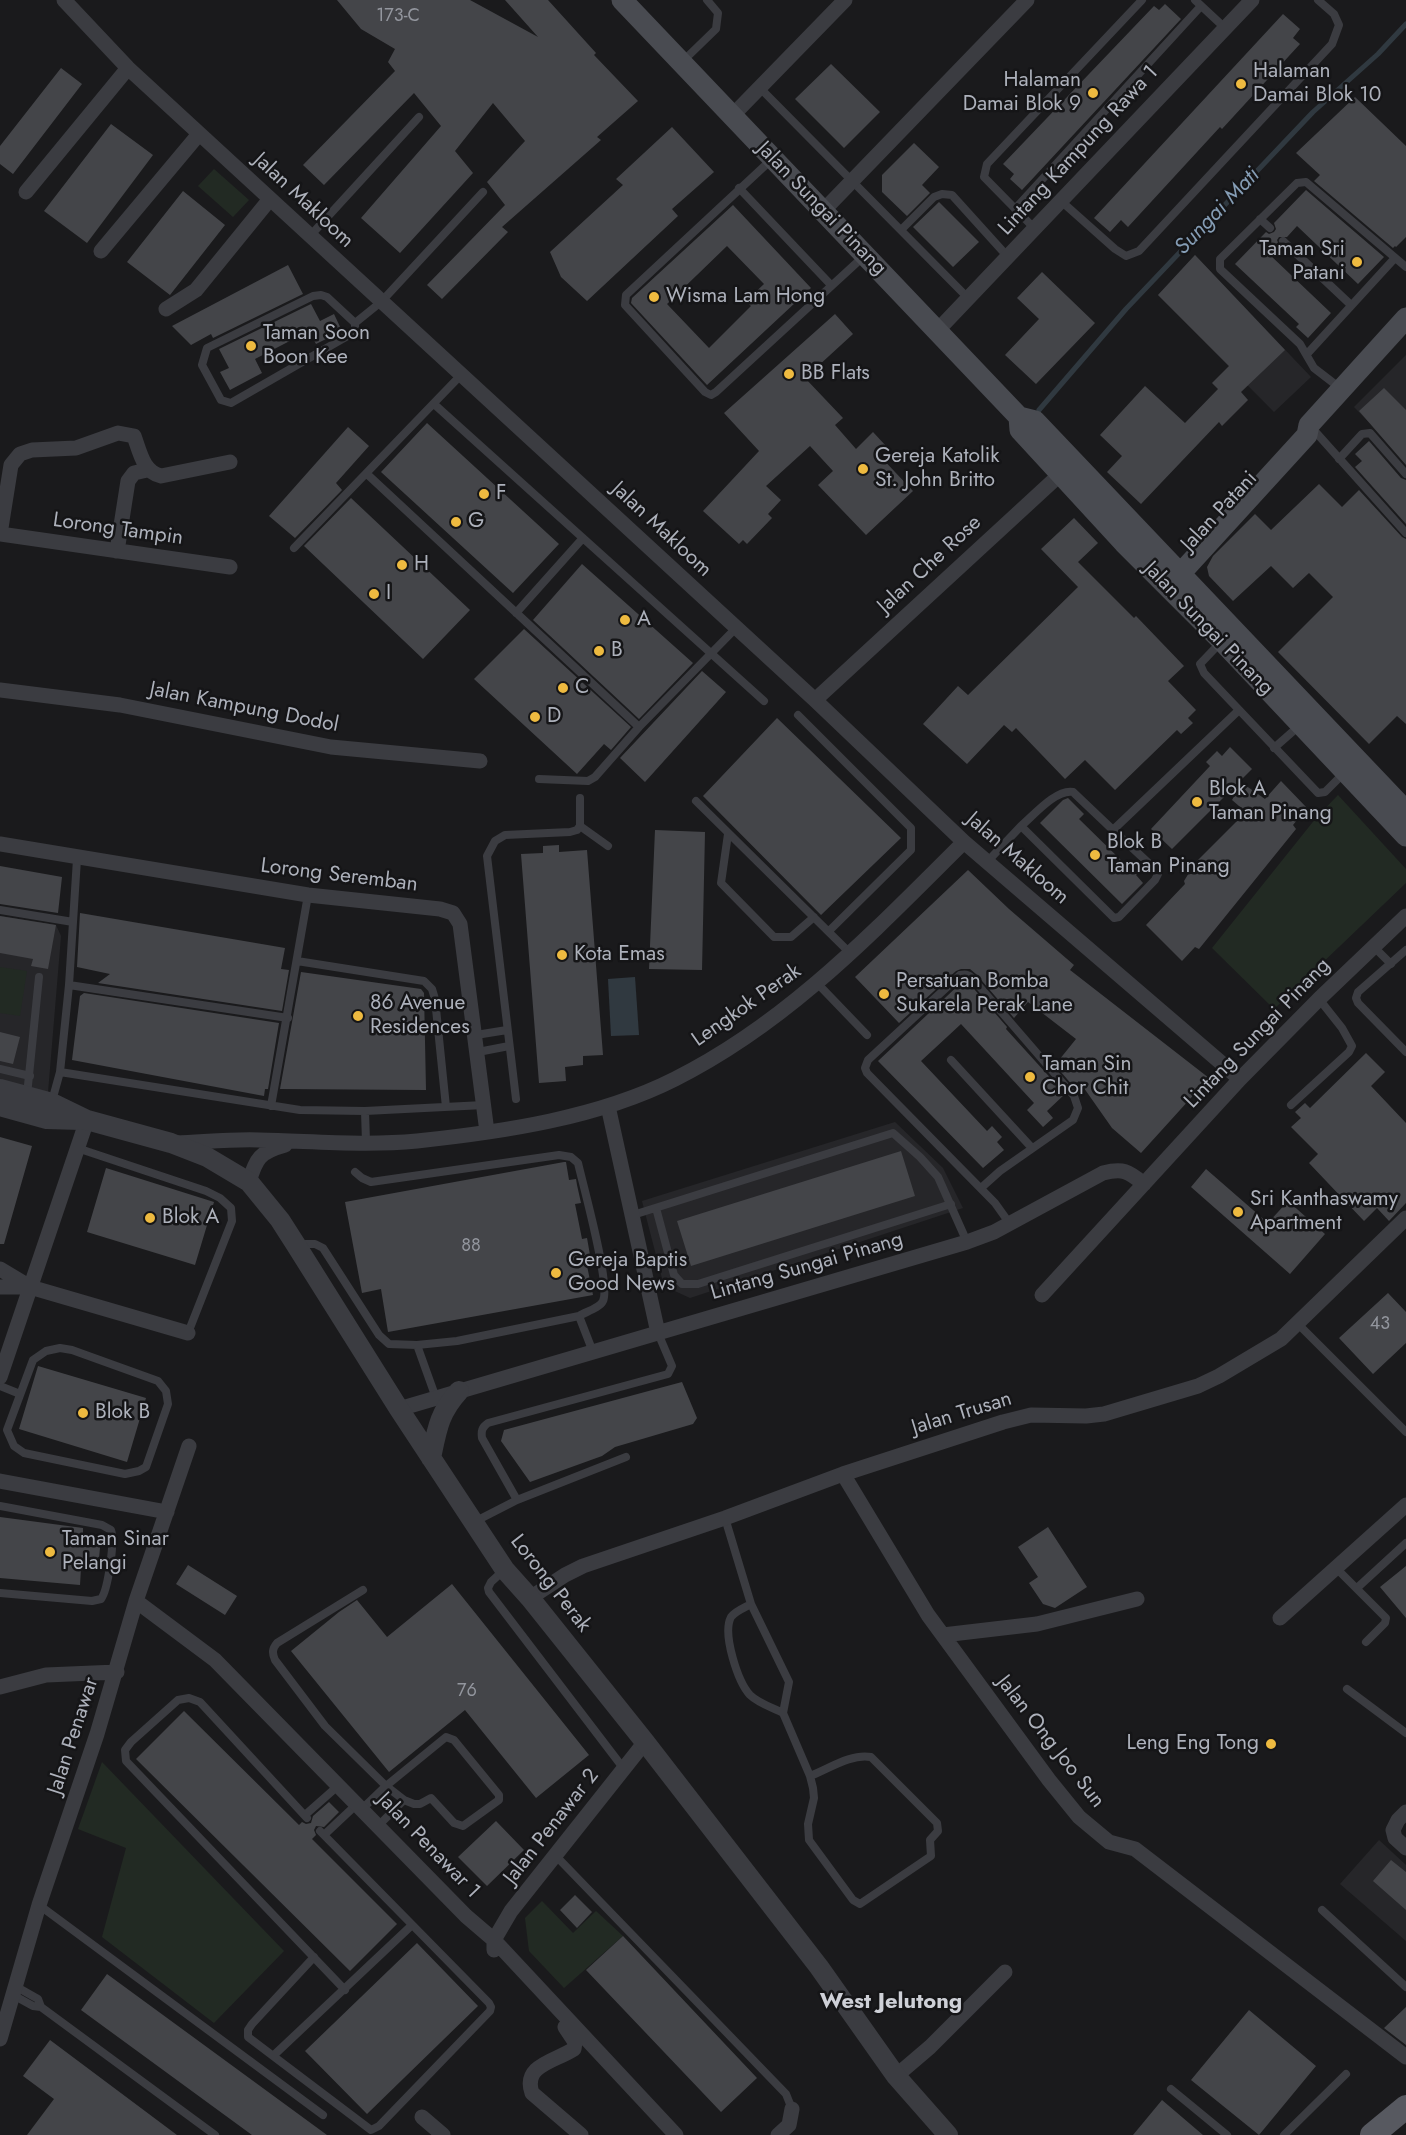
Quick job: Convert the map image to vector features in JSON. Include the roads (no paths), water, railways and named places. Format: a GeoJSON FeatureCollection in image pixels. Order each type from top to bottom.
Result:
{"type":"FeatureCollection","features":[{"type":"Feature","properties":{"kind":"main road","name":"Jalan Sungai Pinang"},"geometry":{"type":"LineString","coordinates":[[622,0],[1019,417],[1035,421],[1068,467],[1351,766],[1406,836]]}},
{"type":"Feature","properties":{"kind":"main road","name":"Jalan Patani"},"geometry":{"type":"LineString","coordinates":[[1171,574],[1300,426],[1309,425],[1406,318]]}},
{"type":"Feature","properties":{"kind":"main road","name":"Jalan Sungai Pinang"},"geometry":{"type":"LineString","coordinates":[[1227,635],[1300,725],[1406,811]]}},
{"type":"Feature","properties":{"kind":"main road"},"geometry":{"type":"LineString","coordinates":[[1372,2135],[1406,2107]]}},
{"type":"Feature","properties":{"kind":"street","name":"Jalan Makloom"},"geometry":{"type":"LineString","coordinates":[[64,0],[128,68],[815,700],[964,842],[1240,1079]]}},
{"type":"Feature","properties":{"kind":"street"},"geometry":{"type":"LineString","coordinates":[[732,116],[845,0]]}},
{"type":"Feature","properties":{"kind":"street"},"geometry":{"type":"LineString","coordinates":[[823,211],[1027,0]]}},
{"type":"Feature","properties":{"kind":"street","name":"Lintang Kampung Rawa 1"},"geometry":{"type":"LineString","coordinates":[[937,331],[969,300],[1252,0]]}},
{"type":"Feature","properties":{"kind":"street"},"geometry":{"type":"LineString","coordinates":[[26,192],[128,68]]}},
{"type":"Feature","properties":{"kind":"street"},"geometry":{"type":"LineString","coordinates":[[101,251],[199,134]]}},
{"type":"Feature","properties":{"kind":"street"},"geometry":{"type":"LineString","coordinates":[[166,309],[196,290],[270,199]]}},
{"type":"Feature","properties":{"kind":"street"},"geometry":{"type":"LineString","coordinates":[[0,534],[11,465],[20,454],[32,450],[76,448],[118,433],[134,436],[147,470],[152,474],[161,476],[230,462]]}},
{"type":"Feature","properties":{"kind":"street","name":"Jalan Che Rose"},"geometry":{"type":"LineString","coordinates":[[815,700],[1068,467]]}},
{"type":"Feature","properties":{"kind":"street"},"geometry":{"type":"LineString","coordinates":[[117,551],[128,480],[134,473],[147,470]]}},
{"type":"Feature","properties":{"kind":"street","name":"Lorong Tampin"},"geometry":{"type":"LineString","coordinates":[[0,534],[230,567]]}},
{"type":"Feature","properties":{"kind":"street","name":"Jalan Kampung Dodol"},"geometry":{"type":"LineString","coordinates":[[0,690],[120,705],[331,747],[480,761]]}},
{"type":"Feature","properties":{"kind":"street","name":"Lengkok Perak"},"geometry":{"type":"LineString","coordinates":[[171,1143],[257,1140],[415,1141],[524,1126],[608,1106],[674,1080],[737,1044],[793,1004],[851,954],[964,842]]}},
{"type":"Feature","properties":{"kind":"street","name":"Lorong Seremban"},"geometry":{"type":"LineString","coordinates":[[0,844],[77,859],[308,895],[440,909],[453,913],[460,924],[487,1132]]}},
{"type":"Feature","properties":{"kind":"street","name":"Lintang Sungai Pinang"},"geometry":{"type":"LineString","coordinates":[[1042,1295],[1240,1079],[1406,916]]}},
{"type":"Feature","properties":{"kind":"street","name":"Lorong Perak"},"geometry":{"type":"LineString","coordinates":[[0,1089],[27,1096],[50,1111]]}},
{"type":"Feature","properties":{"kind":"street","name":"Lorong Perak"},"geometry":{"type":"LineString","coordinates":[[0,1106],[50,1111],[171,1143],[207,1157],[249,1182],[280,1220],[399,1409],[505,1570],[645,1742],[819,1967],[896,2076],[948,2135]]}},
{"type":"Feature","properties":{"kind":"street"},"geometry":{"type":"LineString","coordinates":[[608,1106],[658,1333]]}},
{"type":"Feature","properties":{"kind":"street"},"geometry":{"type":"LineString","coordinates":[[0,1377],[87,1120]]}},
{"type":"Feature","properties":{"kind":"street","name":"Lengkok Perak"},"geometry":{"type":"LineString","coordinates":[[249,1182],[259,1156],[268,1149],[293,1142]]}},
{"type":"Feature","properties":{"kind":"street","name":"Lintang Sungai Pinang"},"geometry":{"type":"LineString","coordinates":[[399,1409],[967,1242],[1010,1224],[1103,1173],[1118,1169],[1131,1174],[1144,1184]]}},
{"type":"Feature","properties":{"kind":"street","name":"Jalan Trusan"},"geometry":{"type":"LineString","coordinates":[[530,1598],[583,1566],[725,1518],[843,1474],[1003,1422],[1031,1415],[1086,1416],[1104,1413],[1198,1386],[1281,1339],[1406,1218]]}},
{"type":"Feature","properties":{"kind":"street"},"geometry":{"type":"LineString","coordinates":[[0,1269],[30,1287],[188,1333]]}},
{"type":"Feature","properties":{"kind":"street"},"geometry":{"type":"LineString","coordinates":[[0,1287],[30,1287]]}},
{"type":"Feature","properties":{"kind":"street"},"geometry":{"type":"LineString","coordinates":[[431,1458],[446,1406],[459,1391]]}},
{"type":"Feature","properties":{"kind":"street","name":"Jalan Penawar"},"geometry":{"type":"LineString","coordinates":[[0,2039],[39,1905],[98,1734],[136,1601],[189,1446]]}},
{"type":"Feature","properties":{"kind":"street","name":"Jalan Ong Joo Sun"},"geometry":{"type":"LineString","coordinates":[[843,1474],[928,1615],[1049,1780],[1079,1817],[1109,1842],[1135,1849],[1406,2057]]}},
{"type":"Feature","properties":{"kind":"street"},"geometry":{"type":"LineString","coordinates":[[0,1481],[167,1512]]}},
{"type":"Feature","properties":{"kind":"street"},"geometry":{"type":"LineString","coordinates":[[1280,1618],[1406,1505]]}},
{"type":"Feature","properties":{"kind":"street"},"geometry":{"type":"LineString","coordinates":[[943,1635],[1037,1624],[1137,1599]]}},
{"type":"Feature","properties":{"kind":"street","name":"Jalan Penawar 1"},"geometry":{"type":"LineString","coordinates":[[136,1601],[214,1659],[466,1916],[494,1940],[676,2135]]}},
{"type":"Feature","properties":{"kind":"street"},"geometry":{"type":"LineString","coordinates":[[0,1687],[46,1675],[117,1672]]}},
{"type":"Feature","properties":{"kind":"street","name":"Jalan Penawar 2"},"geometry":{"type":"LineString","coordinates":[[494,1940],[511,1911],[645,1742]]}},
{"type":"Feature","properties":{"kind":"street"},"geometry":{"type":"LineString","coordinates":[[1406,1812],[1398,1820],[1393,1830],[1395,1838],[1406,1848]]}},
{"type":"Feature","properties":{"kind":"street"},"geometry":{"type":"LineString","coordinates":[[494,1940],[493,1947],[496,1954],[571,2034],[575,2042],[574,2049],[541,2065],[531,2077],[529,2084],[532,2093],[581,2135]]}},
{"type":"Feature","properties":{"kind":"street"},"geometry":{"type":"LineString","coordinates":[[896,2076],[930,2047],[1005,1972]]}},
{"type":"Feature","properties":{"kind":"street"},"geometry":{"type":"LineString","coordinates":[[778,2135],[789,2125],[792,2109]]}},
{"type":"Feature","properties":{"kind":"street"},"geometry":{"type":"LineString","coordinates":[[422,2117],[443,2135]]}},
{"type":"Feature","properties":{"kind":"lane"},"geometry":{"type":"LineString","coordinates":[[682,62],[716,28],[718,13],[707,0]]}},
{"type":"Feature","properties":{"kind":"lane"},"geometry":{"type":"LineString","coordinates":[[1035,229],[984,177],[987,164],[1142,0]]}},
{"type":"Feature","properties":{"kind":"lane"},"geometry":{"type":"LineString","coordinates":[[1061,201],[1115,249],[1126,256],[1139,251],[1332,44],[1339,25],[1334,14],[1318,0]]}},
{"type":"Feature","properties":{"kind":"lane"},"geometry":{"type":"LineString","coordinates":[[1015,209],[1198,3],[1225,28]]}},
{"type":"Feature","properties":{"kind":"lane"},"geometry":{"type":"LineString","coordinates":[[760,88],[969,300]]}},
{"type":"Feature","properties":{"kind":"lane"},"geometry":{"type":"LineString","coordinates":[[310,236],[419,117]]}},
{"type":"Feature","properties":{"kind":"lane"},"geometry":{"type":"LineString","coordinates":[[773,158],[738,188],[626,295],[624,300],[625,305],[705,392],[711,395],[716,392],[865,255]]}},
{"type":"Feature","properties":{"kind":"lane"},"geometry":{"type":"LineString","coordinates":[[1341,389],[1314,368],[1300,344],[1220,269],[1220,259],[1297,183],[1306,182],[1406,267]]}},
{"type":"Feature","properties":{"kind":"lane"},"geometry":{"type":"LineString","coordinates":[[738,188],[831,285]]}},
{"type":"Feature","properties":{"kind":"lane"},"geometry":{"type":"LineString","coordinates":[[356,323],[327,297],[313,296],[207,348],[202,365],[221,400],[231,403],[351,334],[356,323],[381,302],[483,192]]}},
{"type":"Feature","properties":{"kind":"lane"},"geometry":{"type":"LineString","coordinates":[[901,230],[934,197],[942,194],[952,195],[1008,257]]}},
{"type":"Feature","properties":{"kind":"lane"},"geometry":{"type":"LineString","coordinates":[[1260,219],[1270,228]]}},
{"type":"Feature","properties":{"kind":"lane"},"geometry":{"type":"LineString","coordinates":[[1283,241],[1351,305]]}},
{"type":"Feature","properties":{"kind":"lane"},"geometry":{"type":"LineString","coordinates":[[1307,354],[1394,259]]}},
{"type":"Feature","properties":{"kind":"lane"},"geometry":{"type":"LineString","coordinates":[[294,548],[461,375]]}},
{"type":"Feature","properties":{"kind":"lane"},"geometry":{"type":"LineString","coordinates":[[434,404],[764,701]]}},
{"type":"Feature","properties":{"kind":"lane"},"geometry":{"type":"LineString","coordinates":[[1309,425],[1406,533]]}},
{"type":"Feature","properties":{"kind":"lane"},"geometry":{"type":"LineString","coordinates":[[1339,459],[1362,434],[1370,433],[1406,474]]}},
{"type":"Feature","properties":{"kind":"lane"},"geometry":{"type":"LineString","coordinates":[[367,474],[639,727]]}},
{"type":"Feature","properties":{"kind":"lane"},"geometry":{"type":"LineString","coordinates":[[516,613],[583,538]]}},
{"type":"Feature","properties":{"kind":"lane"},"geometry":{"type":"LineString","coordinates":[[539,779],[588,781],[596,777],[639,727],[736,628]]}},
{"type":"Feature","properties":{"kind":"lane"},"geometry":{"type":"LineString","coordinates":[[1227,635],[1200,664],[1204,673],[1274,748],[1318,793],[1325,792],[1351,766]]}},
{"type":"Feature","properties":{"kind":"lane"},"geometry":{"type":"LineString","coordinates":[[1113,830],[1239,710]]}},
{"type":"Feature","properties":{"kind":"lane"},"geometry":{"type":"LineString","coordinates":[[798,715],[911,828],[911,850],[829,931]]}},
{"type":"Feature","properties":{"kind":"lane"},"geometry":{"type":"LineString","coordinates":[[1274,748],[1300,725]]}},
{"type":"Feature","properties":{"kind":"lane"},"geometry":{"type":"LineString","coordinates":[[987,862],[1021,826],[1058,794],[1066,791],[1073,792],[1158,874],[1155,880],[1119,916],[1114,918],[1021,826]]}},
{"type":"Feature","properties":{"kind":"lane"},"geometry":{"type":"LineString","coordinates":[[516,1099],[487,856],[495,841],[505,835],[577,830],[580,826],[580,798]]}},
{"type":"Feature","properties":{"kind":"lane"},"geometry":{"type":"LineString","coordinates":[[696,801],[851,954]]}},
{"type":"Feature","properties":{"kind":"lane"},"geometry":{"type":"LineString","coordinates":[[580,826],[608,846]]}},
{"type":"Feature","properties":{"kind":"lane"},"geometry":{"type":"LineString","coordinates":[[728,834],[721,883],[774,938],[791,938],[814,916]]}},
{"type":"Feature","properties":{"kind":"lane"},"geometry":{"type":"LineString","coordinates":[[50,1111],[60,1072],[69,985],[77,859]]}},
{"type":"Feature","properties":{"kind":"lane"},"geometry":{"type":"LineString","coordinates":[[271,1106],[308,895]]}},
{"type":"Feature","properties":{"kind":"lane"},"geometry":{"type":"LineString","coordinates":[[0,910],[73,922]]}},
{"type":"Feature","properties":{"kind":"lane"},"geometry":{"type":"LineString","coordinates":[[1374,947],[1391,964]]}},
{"type":"Feature","properties":{"kind":"lane"},"geometry":{"type":"LineString","coordinates":[[1406,950],[1358,993],[1356,998],[1358,1003],[1406,1052]]}},
{"type":"Feature","properties":{"kind":"lane"},"geometry":{"type":"LineString","coordinates":[[297,961],[424,981],[432,989],[435,999],[446,1107]]}},
{"type":"Feature","properties":{"kind":"lane"},"geometry":{"type":"LineString","coordinates":[[981,1188],[1000,1171],[1074,1120],[1077,1114],[1077,1101],[972,978],[968,975],[960,975],[868,1060],[865,1068],[995,1203],[1010,1224]]}},
{"type":"Feature","properties":{"kind":"lane"},"geometry":{"type":"LineString","coordinates":[[27,1096],[39,977]]}},
{"type":"Feature","properties":{"kind":"lane"},"geometry":{"type":"LineString","coordinates":[[817,983],[867,1035]]}},
{"type":"Feature","properties":{"kind":"lane"},"geometry":{"type":"LineString","coordinates":[[69,985],[288,1018]]}},
{"type":"Feature","properties":{"kind":"lane"},"geometry":{"type":"LineString","coordinates":[[1291,1105],[1349,1052],[1352,1046],[1342,1028],[1319,999]]}},
{"type":"Feature","properties":{"kind":"lane"},"geometry":{"type":"LineString","coordinates":[[476,1035],[507,1030]]}},
{"type":"Feature","properties":{"kind":"lane"},"geometry":{"type":"LineString","coordinates":[[478,1052],[509,1046]]}},
{"type":"Feature","properties":{"kind":"lane"},"geometry":{"type":"LineString","coordinates":[[951,1060],[1032,1148]]}},
{"type":"Feature","properties":{"kind":"lane"},"geometry":{"type":"LineString","coordinates":[[0,1069],[30,1076]]}},
{"type":"Feature","properties":{"kind":"lane"},"geometry":{"type":"LineString","coordinates":[[60,1072],[300,1110],[365,1111],[484,1105]]}},
{"type":"Feature","properties":{"kind":"lane"},"geometry":{"type":"LineString","coordinates":[[365,1111],[366,1142]]}},
{"type":"Feature","properties":{"kind":"lane"},"geometry":{"type":"LineString","coordinates":[[633,1215],[889,1133],[897,1135],[938,1177],[967,1242]]}},
{"type":"Feature","properties":{"kind":"lane"},"geometry":{"type":"LineString","coordinates":[[77,1148],[206,1191],[220,1198],[231,1208],[232,1221],[188,1333]]}},
{"type":"Feature","properties":{"kind":"lane"},"geometry":{"type":"LineString","coordinates":[[296,1245],[315,1244],[323,1248],[384,1341],[389,1344],[417,1345],[457,1341],[579,1316],[600,1305],[604,1297],[600,1254],[578,1162],[571,1157],[559,1155],[371,1182],[356,1172]]}},
{"type":"Feature","properties":{"kind":"lane"},"geometry":{"type":"LineString","coordinates":[[656,1208],[674,1275],[682,1284],[698,1284],[951,1204]]}},
{"type":"Feature","properties":{"kind":"lane"},"geometry":{"type":"LineString","coordinates":[[579,1316],[593,1352]]}},
{"type":"Feature","properties":{"kind":"lane"},"geometry":{"type":"LineString","coordinates":[[1298,1324],[1406,1432]]}},
{"type":"Feature","properties":{"kind":"lane"},"geometry":{"type":"LineString","coordinates":[[517,1500],[482,1438],[483,1426],[668,1374],[672,1366],[658,1333]]}},
{"type":"Feature","properties":{"kind":"lane"},"geometry":{"type":"LineString","coordinates":[[417,1345],[436,1398]]}},
{"type":"Feature","properties":{"kind":"lane"},"geometry":{"type":"LineString","coordinates":[[60,1348],[72,1350],[158,1381],[166,1391],[168,1404],[146,1467],[125,1474],[24,1453],[14,1446],[8,1430],[20,1394],[33,1360],[46,1351],[60,1348]]}},
{"type":"Feature","properties":{"kind":"lane"},"geometry":{"type":"LineString","coordinates":[[0,1386],[20,1394]]}},
{"type":"Feature","properties":{"kind":"lane"},"geometry":{"type":"LineString","coordinates":[[473,1523],[517,1500],[626,1457]]}},
{"type":"Feature","properties":{"kind":"lane"},"geometry":{"type":"LineString","coordinates":[[0,1506],[102,1525],[111,1530],[113,1539],[106,1590],[101,1599],[92,1601],[0,1593]]}},
{"type":"Feature","properties":{"kind":"lane"},"geometry":{"type":"LineString","coordinates":[[725,1518],[751,1604],[789,1682],[783,1713],[810,1776],[814,1798],[807,1824],[809,1840],[856,1903],[864,1903],[931,1856],[930,1840],[938,1831],[937,1823],[871,1757],[864,1755],[855,1757],[810,1776]]}},
{"type":"Feature","properties":{"kind":"lane"},"geometry":{"type":"LineString","coordinates":[[1357,1588],[1406,1543]]}},
{"type":"Feature","properties":{"kind":"lane"},"geometry":{"type":"LineString","coordinates":[[1336,1568],[1386,1618],[1385,1623],[1366,1642]]}},
{"type":"Feature","properties":{"kind":"lane"},"geometry":{"type":"LineString","coordinates":[[505,1570],[490,1582],[489,1592],[624,1769]]}},
{"type":"Feature","properties":{"kind":"lane"},"geometry":{"type":"LineString","coordinates":[[314,1957],[252,2024],[248,2030],[248,2037],[366,2128],[375,2130],[490,2011],[491,2007],[322,1833],[386,1786],[442,1739],[450,1737],[499,1796],[499,1800],[463,1826],[454,1823],[431,1798],[420,1804],[404,1800],[386,1786],[325,1726],[272,1654],[277,1643],[363,1590]]}},
{"type":"Feature","properties":{"kind":"lane"},"geometry":{"type":"LineString","coordinates":[[751,1604],[734,1613],[730,1619],[731,1656],[752,1697],[783,1713]]}},
{"type":"Feature","properties":{"kind":"lane"},"geometry":{"type":"LineString","coordinates":[[1347,1689],[1406,1733]]}},
{"type":"Feature","properties":{"kind":"lane"},"geometry":{"type":"LineString","coordinates":[[339,1785],[306,1816],[200,1702],[189,1698],[178,1700],[125,1750],[126,1761],[345,1990]]}},
{"type":"Feature","properties":{"kind":"lane"},"geometry":{"type":"LineString","coordinates":[[378,1826],[404,1800]]}},
{"type":"Feature","properties":{"kind":"lane"},"geometry":{"type":"LineString","coordinates":[[556,1856],[786,2094],[792,2109]]}},
{"type":"Feature","properties":{"kind":"lane"},"geometry":{"type":"LineString","coordinates":[[39,1905],[323,2115]]}},
{"type":"Feature","properties":{"kind":"lane"},"geometry":{"type":"LineString","coordinates":[[1322,1910],[1406,1987]]}},
{"type":"Feature","properties":{"kind":"lane"},"geometry":{"type":"LineString","coordinates":[[273,2056],[412,1925]]}},
{"type":"Feature","properties":{"kind":"lane"},"geometry":{"type":"LineString","coordinates":[[14,1991],[33,2006],[41,2007],[215,2135]]}},
{"type":"Feature","properties":{"kind":"lane"},"geometry":{"type":"LineString","coordinates":[[1284,2135],[1346,2074]]}},
{"type":"Feature","properties":{"kind":"lane"},"geometry":{"type":"LineString","coordinates":[[1171,2089],[1227,2135]]}},
{"type":"Feature","properties":{"kind":"waterway","name":"Sungai Mati"},"geometry":{"type":"LineString","coordinates":[[1039,410],[1126,309],[1313,112],[1378,54],[1406,24]]}},
{"type":"Feature","properties":{"kind":"place","name":"Halaman Damai Blok 10"},"geometry":{"type":"Point","coordinates":[1241,84]}},
{"type":"Feature","properties":{"kind":"place","name":"Halaman Damai Blok 9"},"geometry":{"type":"Point","coordinates":[1093,93]}},
{"type":"Feature","properties":{"kind":"place","name":"Taman Sri Patani"},"geometry":{"type":"Point","coordinates":[1357,262]}},
{"type":"Feature","properties":{"kind":"place","name":"Wisma Lam Hong"},"geometry":{"type":"Point","coordinates":[654,297]}},
{"type":"Feature","properties":{"kind":"place","name":"Taman Soon Boon Kee"},"geometry":{"type":"Point","coordinates":[251,346]}},
{"type":"Feature","properties":{"kind":"place","name":"BB Flats"},"geometry":{"type":"Point","coordinates":[789,374]}},
{"type":"Feature","properties":{"kind":"place","name":"Gereja Katolik St. John Britto"},"geometry":{"type":"Point","coordinates":[863,469]}},
{"type":"Feature","properties":{"kind":"place","name":"F"},"geometry":{"type":"Point","coordinates":[484,494]}},
{"type":"Feature","properties":{"kind":"place","name":"G"},"geometry":{"type":"Point","coordinates":[456,522]}},
{"type":"Feature","properties":{"kind":"place","name":"H"},"geometry":{"type":"Point","coordinates":[402,565]}},
{"type":"Feature","properties":{"kind":"place","name":"I"},"geometry":{"type":"Point","coordinates":[374,594]}},
{"type":"Feature","properties":{"kind":"place","name":"A"},"geometry":{"type":"Point","coordinates":[625,620]}},
{"type":"Feature","properties":{"kind":"place","name":"B"},"geometry":{"type":"Point","coordinates":[599,651]}},
{"type":"Feature","properties":{"kind":"place","name":"C"},"geometry":{"type":"Point","coordinates":[563,688]}},
{"type":"Feature","properties":{"kind":"place","name":"D"},"geometry":{"type":"Point","coordinates":[535,717]}},
{"type":"Feature","properties":{"kind":"place","name":"Blok A Taman Pinang"},"geometry":{"type":"Point","coordinates":[1197,802]}},
{"type":"Feature","properties":{"kind":"place","name":"Blok B Taman Pinang"},"geometry":{"type":"Point","coordinates":[1095,855]}},
{"type":"Feature","properties":{"kind":"place","name":"Kota Emas"},"geometry":{"type":"Point","coordinates":[562,955]}},
{"type":"Feature","properties":{"kind":"place","name":"Persatuan Bomba Sukarela Perak Lane"},"geometry":{"type":"Point","coordinates":[884,994]}},
{"type":"Feature","properties":{"kind":"place","name":"86 Avenue Residences"},"geometry":{"type":"Point","coordinates":[358,1016]}},
{"type":"Feature","properties":{"kind":"place","name":"Taman Sin Chor Chit"},"geometry":{"type":"Point","coordinates":[1030,1077]}},
{"type":"Feature","properties":{"kind":"place","name":"Sri Kanthaswamy Apartment"},"geometry":{"type":"Point","coordinates":[1238,1212]}},
{"type":"Feature","properties":{"kind":"place","name":"Blok A"},"geometry":{"type":"Point","coordinates":[150,1218]}},
{"type":"Feature","properties":{"kind":"place","name":"Gereja Baptis Good News"},"geometry":{"type":"Point","coordinates":[556,1273]}},
{"type":"Feature","properties":{"kind":"place","name":"Blok B"},"geometry":{"type":"Point","coordinates":[83,1413]}},
{"type":"Feature","properties":{"kind":"place","name":"Taman Sinar Pelangi"},"geometry":{"type":"Point","coordinates":[50,1552]}},
{"type":"Feature","properties":{"kind":"place","name":"Leng Eng Tong"},"geometry":{"type":"Point","coordinates":[1271,1744]}},
{"type":"Feature","properties":{"kind":"district","name":"West Jelutong"},"geometry":{"type":"Point","coordinates":[891,2003]}}]}
